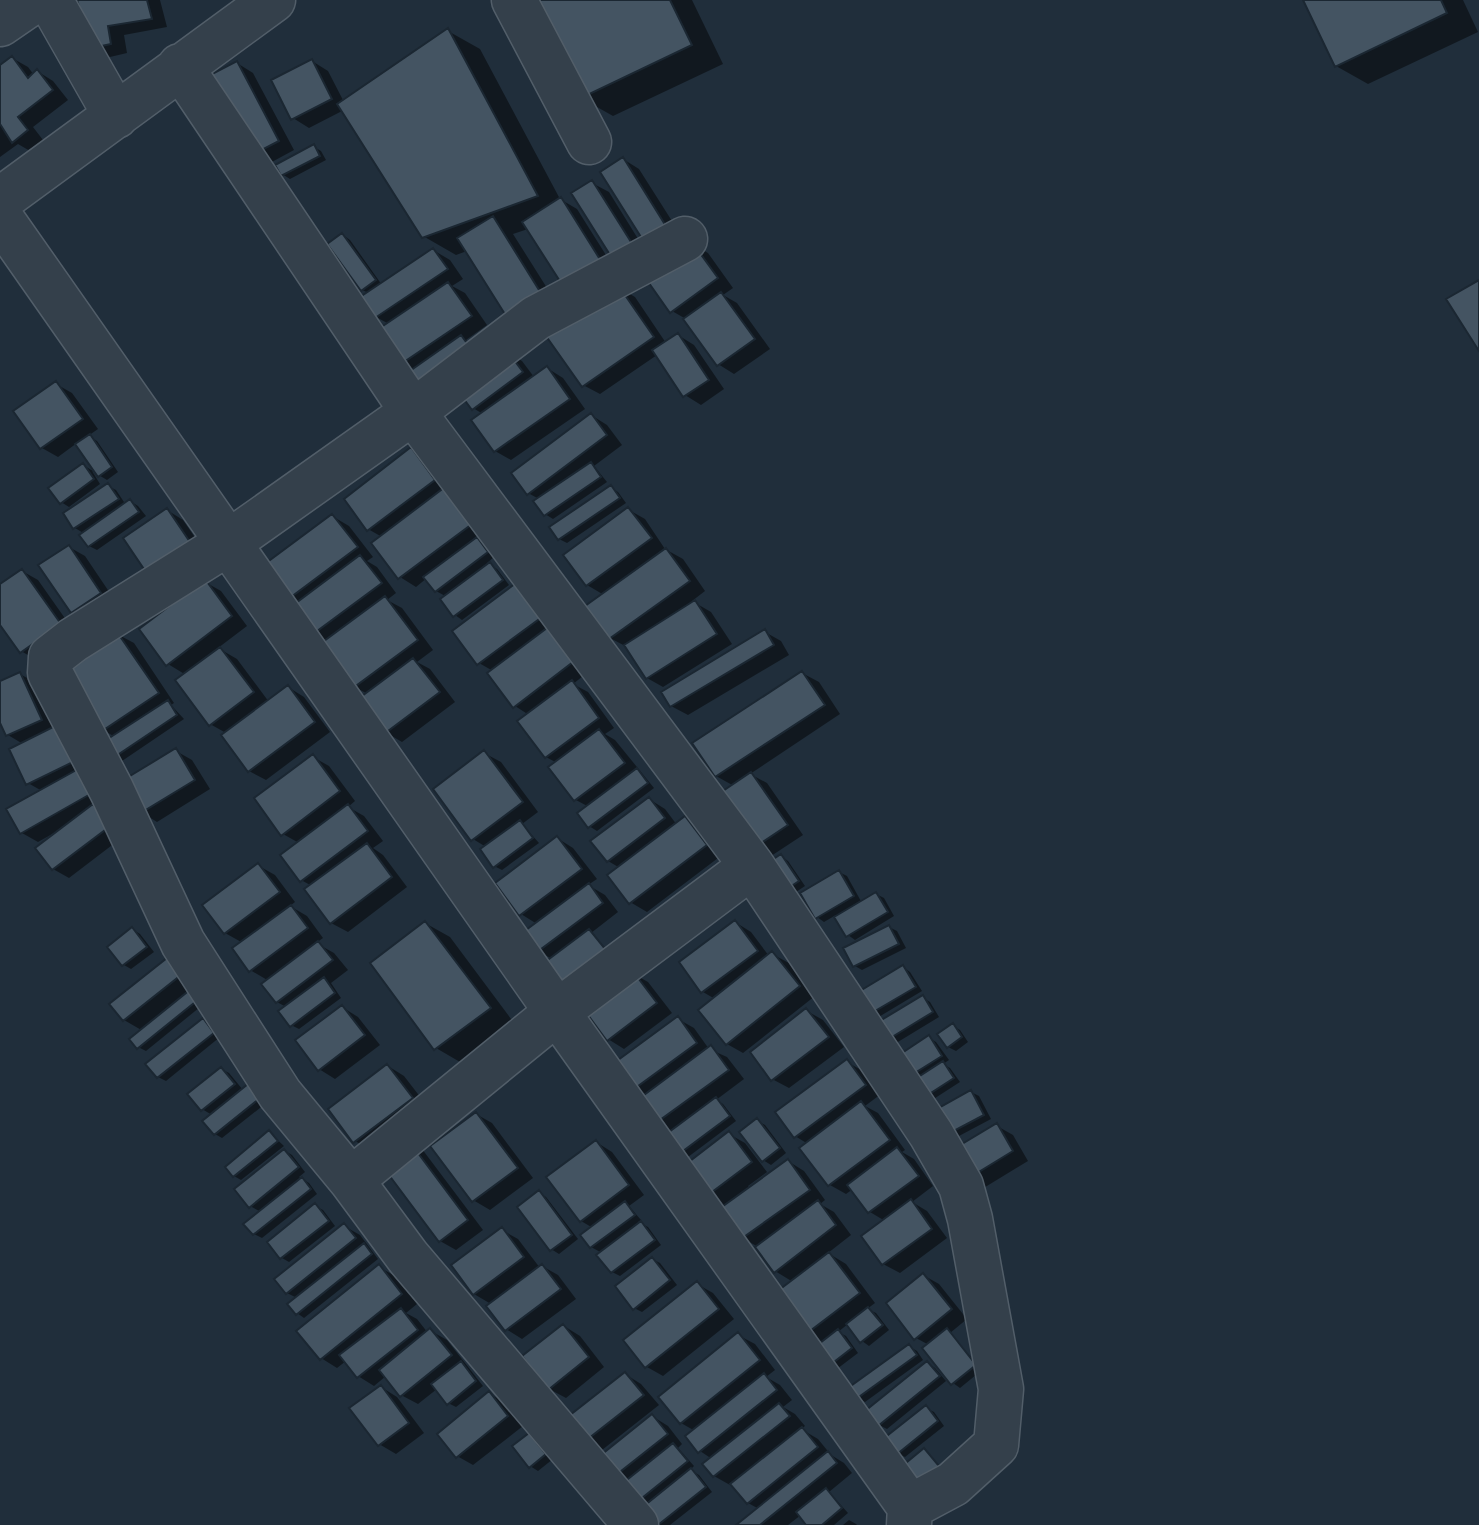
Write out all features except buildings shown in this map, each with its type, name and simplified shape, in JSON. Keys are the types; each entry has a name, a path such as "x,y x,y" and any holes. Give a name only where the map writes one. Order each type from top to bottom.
{"street":[{"path":"0,24 35,0"},
{"path":"50,0 116,116"},
{"path":"0,200 273,0"},
{"path":"514,0 589,142"},
{"path":"0,217 910,1516 953,1484 996,1445 1001,1389 970,1219 961,1186 931,1134 752,866 413,412 180,66"},
{"path":"636,1525 408,1257 351,1180 280,1094 183,943 112,791 50,673 51,657 73,640 228,543 413,412 536,318 685,239"},
{"path":"351,1180 557,1012 752,866"}]}
